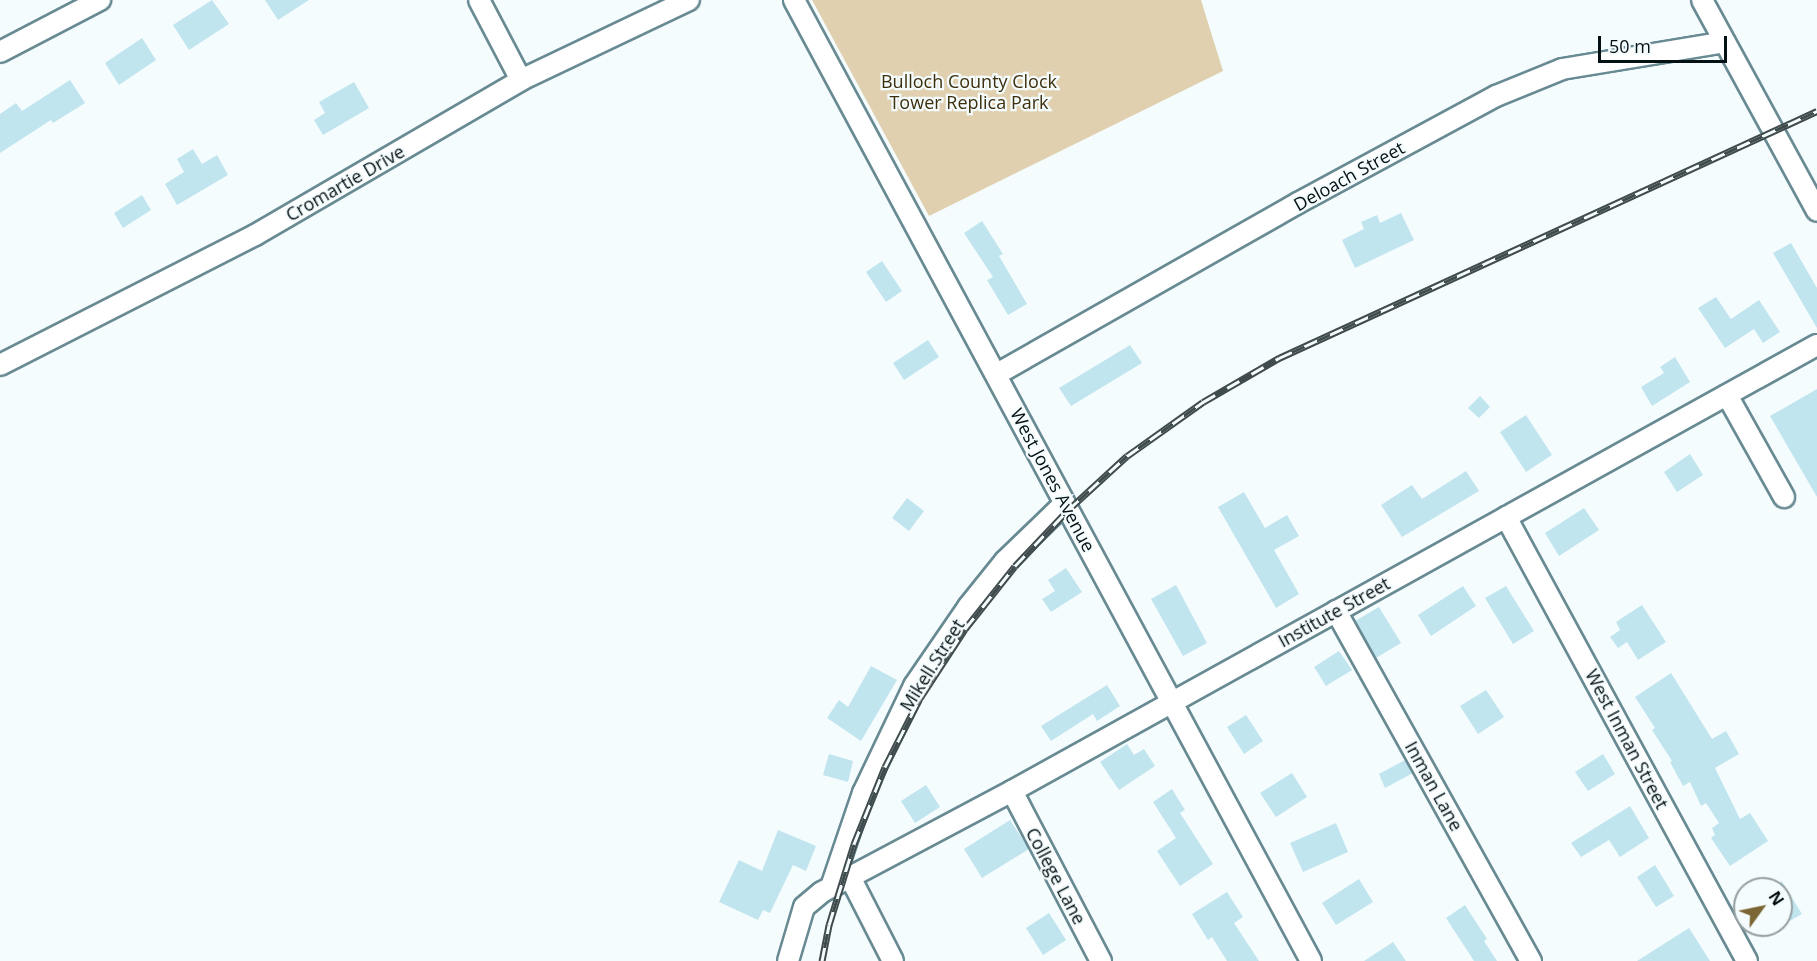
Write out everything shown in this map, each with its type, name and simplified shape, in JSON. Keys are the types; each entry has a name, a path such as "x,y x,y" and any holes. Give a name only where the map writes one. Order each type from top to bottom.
{"street":[{"path":"0,52 100,0"},
{"path":"479,0 521,80"},
{"name":"Cromartie Drive","path":"0,365 255,235 521,80 689,0"},
{"name":"West Jones Avenue","path":"794,0 1311,961"},
{"path":"1702,0 1817,211"},
{"name":"Deloach Street","path":"997,374 1298,203 1496,96 1562,69 1725,42"},
{"name":"Institute Street","path":"788,961 804,907 831,887 1012,790 1817,345"},
{"path":"1727,395 1784,497"},
{"name":"Mikell Street","path":"831,887 863,793 914,686 968,607 1005,561 1064,504"},
{"name":"West Inman Street","path":"1506,517 1747,961"},
{"name":"Inman Lane","path":"1336,611 1531,961"},
{"name":"College Lane","path":"1012,790 1101,961"},
{"path":"850,877 893,961"}],"green space":[{"name":"Bulloch County Clock Tower Replica Park","path":"812,0 1201,0 1223,71 929,216"}],"building":[{"path":"212,0 229,24 189,50 173,25"},
{"path":"265,0 309,0 278,20"},
{"path":"142,38 156,60 119,85 105,63"},
{"path":"70,80 85,103 53,123 51,120 0,153 0,114 16,103 22,111"},
{"path":"354,82 369,108 323,135 314,120 325,113 319,102"},
{"path":"193,149 202,164 217,155 228,175 177,205 165,184 184,172 177,159"},
{"path":"142,195 151,210 123,228 114,213"},
{"path":"1401,213 1414,240 1355,268 1342,240 1364,229 1361,222 1377,215 1380,223"},
{"path":"982,221 1003,254 999,256 1027,304 1008,315 987,280 993,277 964,233"},
{"path":"1791,243 1817,288 1817,328 1773,253"},
{"path":"882,261 902,291 886,302 866,272"},
{"path":"1716,297 1731,319 1759,300 1780,332 1763,343 1754,329 1725,348 1698,308"},
{"path":"928,340 939,357 904,380 893,363"},
{"path":"1130,345 1142,363 1071,406 1059,388"},
{"path":"1675,357 1690,382 1652,406 1641,387 1664,373 1660,367"},
{"path":"1817,389 1817,497 1770,416"},
{"path":"1480,396 1490,407 1479,418 1468,408"},
{"path":"1526,415 1552,455 1526,472 1500,432"},
{"path":"1690,454 1703,475 1677,492 1664,472"},
{"path":"1466,471 1479,491 1402,537 1381,505 1412,485 1422,499"},
{"path":"1244,492 1265,528 1287,515 1299,536 1274,550 1299,594 1276,608 1218,507"},
{"path":"907,498 924,511 909,531 892,518"},
{"path":"1584,508 1599,530 1559,556 1545,533"},
{"path":"1066,568 1082,592 1051,612 1042,599 1055,591 1048,580"},
{"path":"1176,585 1207,643 1183,656 1151,599"},
{"path":"1463,586 1476,606 1431,636 1418,615"},
{"path":"1506,586 1534,631 1513,644 1485,598"},
{"path":"1642,605 1666,642 1638,660 1627,642 1618,648 1610,637 1620,630 1616,622"},
{"path":"1379,607 1401,643 1376,658 1355,621"},
{"path":"1339,651 1352,670 1326,686 1314,667"},
{"path":"871,666 897,680 861,741 827,718 839,700 848,707"},
{"path":"1671,673 1712,739 1726,731 1739,754 1715,768 1740,819 1750,813 1768,841 1730,866 1711,838 1715,835 1712,828 1719,823 1706,803 1701,806 1690,782 1683,786 1670,762 1672,761 1652,730 1655,728 1635,697"},
{"path":"1107,685 1120,706 1097,721 1093,714 1051,741 1041,726"},
{"path":"1486,690 1504,717 1478,734 1460,706"},
{"path":"1246,715 1263,741 1244,754 1227,727"},
{"path":"1127,744 1134,755 1144,749 1155,766 1119,790 1100,762"},
{"path":"829,754 853,761 848,782 823,775"},
{"path":"1603,754 1615,774 1588,791 1575,772"},
{"path":"1405,760 1413,773 1385,788 1379,774"},
{"path":"1292,773 1307,797 1276,817 1260,793"},
{"path":"926,785 940,807 915,823 901,801"},
{"path":"1172,789 1185,810 1180,813 1213,864 1180,886 1157,851 1176,838 1153,802"},
{"path":"1630,806 1649,838 1620,857 1609,840 1581,857 1571,843"},
{"path":"1010,820 1029,849 982,878 964,849"},
{"path":"1336,823 1348,852 1303,872 1290,843"},
{"path":"778,830 816,846 806,871 793,865 770,913 763,910 758,920 719,902 739,860 762,871"},
{"path":"1655,865 1674,896 1656,907 1637,877"},
{"path":"1359,879 1373,902 1336,925 1322,903"},
{"path":"1227,892 1243,917 1234,923 1259,961 1227,961 1212,937 1208,940 1192,914"},
{"path":"1793,899 1802,914 1793,919"},
{"path":"1465,905 1487,939 1484,941 1497,961 1474,961 1446,918"},
{"path":"1049,913 1066,940 1043,955 1026,928"},
{"path":"1689,928 1710,961 1637,961"},
{"path":"1393,942 1406,961 1364,961"}],"railway":[{"path":"822,961 829,925 854,844 885,767 920,698 965,629 1015,566 1068,510 1127,456 1203,402 1279,358 1817,111"}]}
